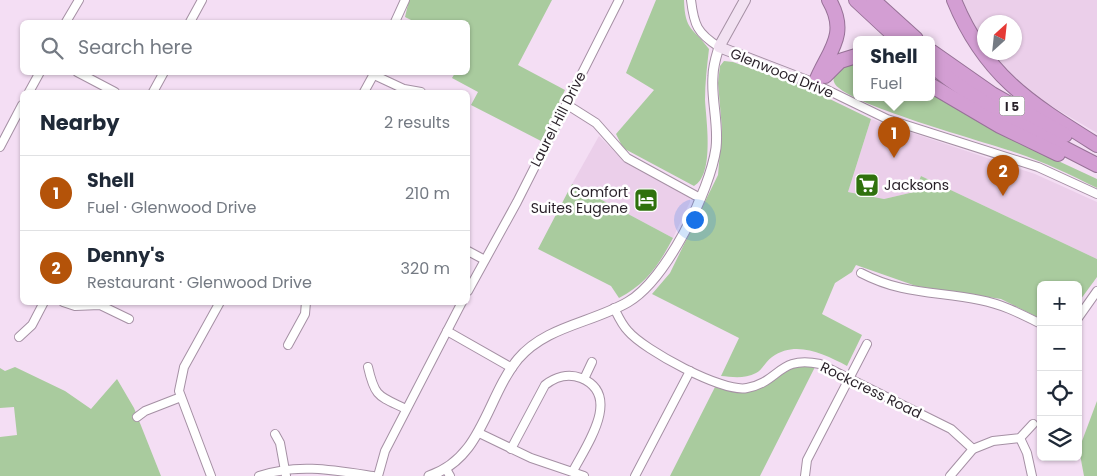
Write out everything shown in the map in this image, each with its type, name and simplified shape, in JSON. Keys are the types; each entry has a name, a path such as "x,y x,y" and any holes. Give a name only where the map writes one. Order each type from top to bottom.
{"highway":[{"path":"815,84 837,38 836,16 829,0"},
{"path":"856,0 895,36"},
{"path":"873,0 913,36"},
{"path":"954,0 970,36 998,74 1036,106 1097,145"},
{"name":"I 5","path":"935,54 992,94 1097,151"},
{"path":"815,84 840,61 853,57"},
{"name":"I 5","path":"935,68 975,97 1017,123 1097,165"},
{"path":"935,88 1015,134 1097,171"}],"main road":[{"path":"719,47 745,0"},
{"name":"Glenwood Drive","path":"719,47 815,84"}],"street":[{"path":"67,20 79,0"},
{"path":"191,20 202,0"},
{"path":"396,20 405,0"},
{"name":"Laurel Hill Drive","path":"470,287 516,202 619,0"},
{"path":"429,476 448,473 467,451 512,368 537,342 614,308 641,293 661,272 700,198 709,176 716,147 713,77 719,47 699,31 694,21 691,0"},
{"path":"30,90 38,75"},
{"path":"83,75 111,90"},
{"path":"154,90 162,75"},
{"path":"365,90 373,75"},
{"path":"376,75 404,89 410,90"},
{"name":"Glenwood Drive","path":"815,84 887,119 1038,167 1097,194"},
{"path":"566,104 596,123 627,158 700,198"},
{"path":"0,147 20,109"},
{"path":"470,252 484,259"},
{"path":"861,273 900,290 981,300 1001,305 1037,322"},
{"path":"1082,312 1097,291"},
{"path":"19,337 32,325 42,305"},
{"path":"72,305 100,305 129,319"},
{"path":"211,476 179,390 181,376 218,305"},
{"path":"288,345 305,314 306,305"},
{"path":"378,476 385,451 460,305"},
{"name":"Rockcress Road","path":"614,308 628,332 640,342 716,384 746,389 759,384 792,363 806,361 820,364 951,429 973,450"},
{"path":"447,331 512,368"},
{"path":"805,476 808,460 867,344"},
{"path":"584,379 592,362"},
{"path":"368,367 375,392 406,409"},
{"path":"635,476 690,371"},
{"path":"511,449 545,385 553,379 565,376 584,379 591,383 599,396 602,408 599,419 573,471"},
{"path":"137,417 145,411 181,397"},
{"path":"950,476 973,450 993,442 1020,438 1034,424"},
{"path":"478,433 531,458 584,476"},
{"path":"275,434 280,443 285,473"},
{"path":"1020,438 1027,453 1032,476"},
{"path":"258,476 322,468 373,476"}],"shaded area":[{"path":"962,0 1097,0 1097,133 1041,100 1018,83 997,60 1022,60 1022,15 977,15 977,29"},
{"path":"871,119 1035,174 1097,202 1097,259 921,176 914,192 884,199 848,192"},
{"path":"599,136 626,163 690,198 690,202 673,238 572,184"}],"green space":[{"path":"409,0 552,0 518,65 565,90 541,141 471,105 478,92 452,78 454,75 470,75 470,20 411,20 405,17"},
{"path":"656,0 684,0 688,24 709,49 705,94 707,159 701,180 694,186 623,148 616,134 654,90 626,73"},
{"path":"724,61 733,62 807,88 871,119 848,192 884,199 914,192 921,176 1097,259 1097,277 1082,298 1082,281 1037,281 1037,317 1001,299 916,286 856,265 852,272 835,283 822,314 862,335 847,366 819,353 800,349 781,352 772,357 758,372 752,375 739,377 721,376 739,338 652,294 670,273 718,175 722,129 718,83 720,66"},
{"path":"853,62 853,97 842,91 834,82 833,78 840,68"},
{"path":"935,93 1054,159 1097,179 1097,188 1027,157 861,101 935,101"},
{"path":"572,184 673,238 651,273 637,287 619,298 611,286 538,249"},
{"path":"803,365 815,367 760,476 670,476 715,387 746,392 764,385 790,368"},
{"path":"15,367 65,391 91,409 117,379 134,408 161,476 0,476 0,437 17,435 14,407 0,408 0,368 5,371"},
{"path":"1097,401 1097,476 1084,476 1081,461 1082,441"}],"place":[{"name":"Shell","path":"894,158"},
{"name":"Jacksons","path":"867,185"},
{"name":"Denny's","path":"1003,196"},
{"name":"Comfort Suites Eugene","path":"646,200"}]}
